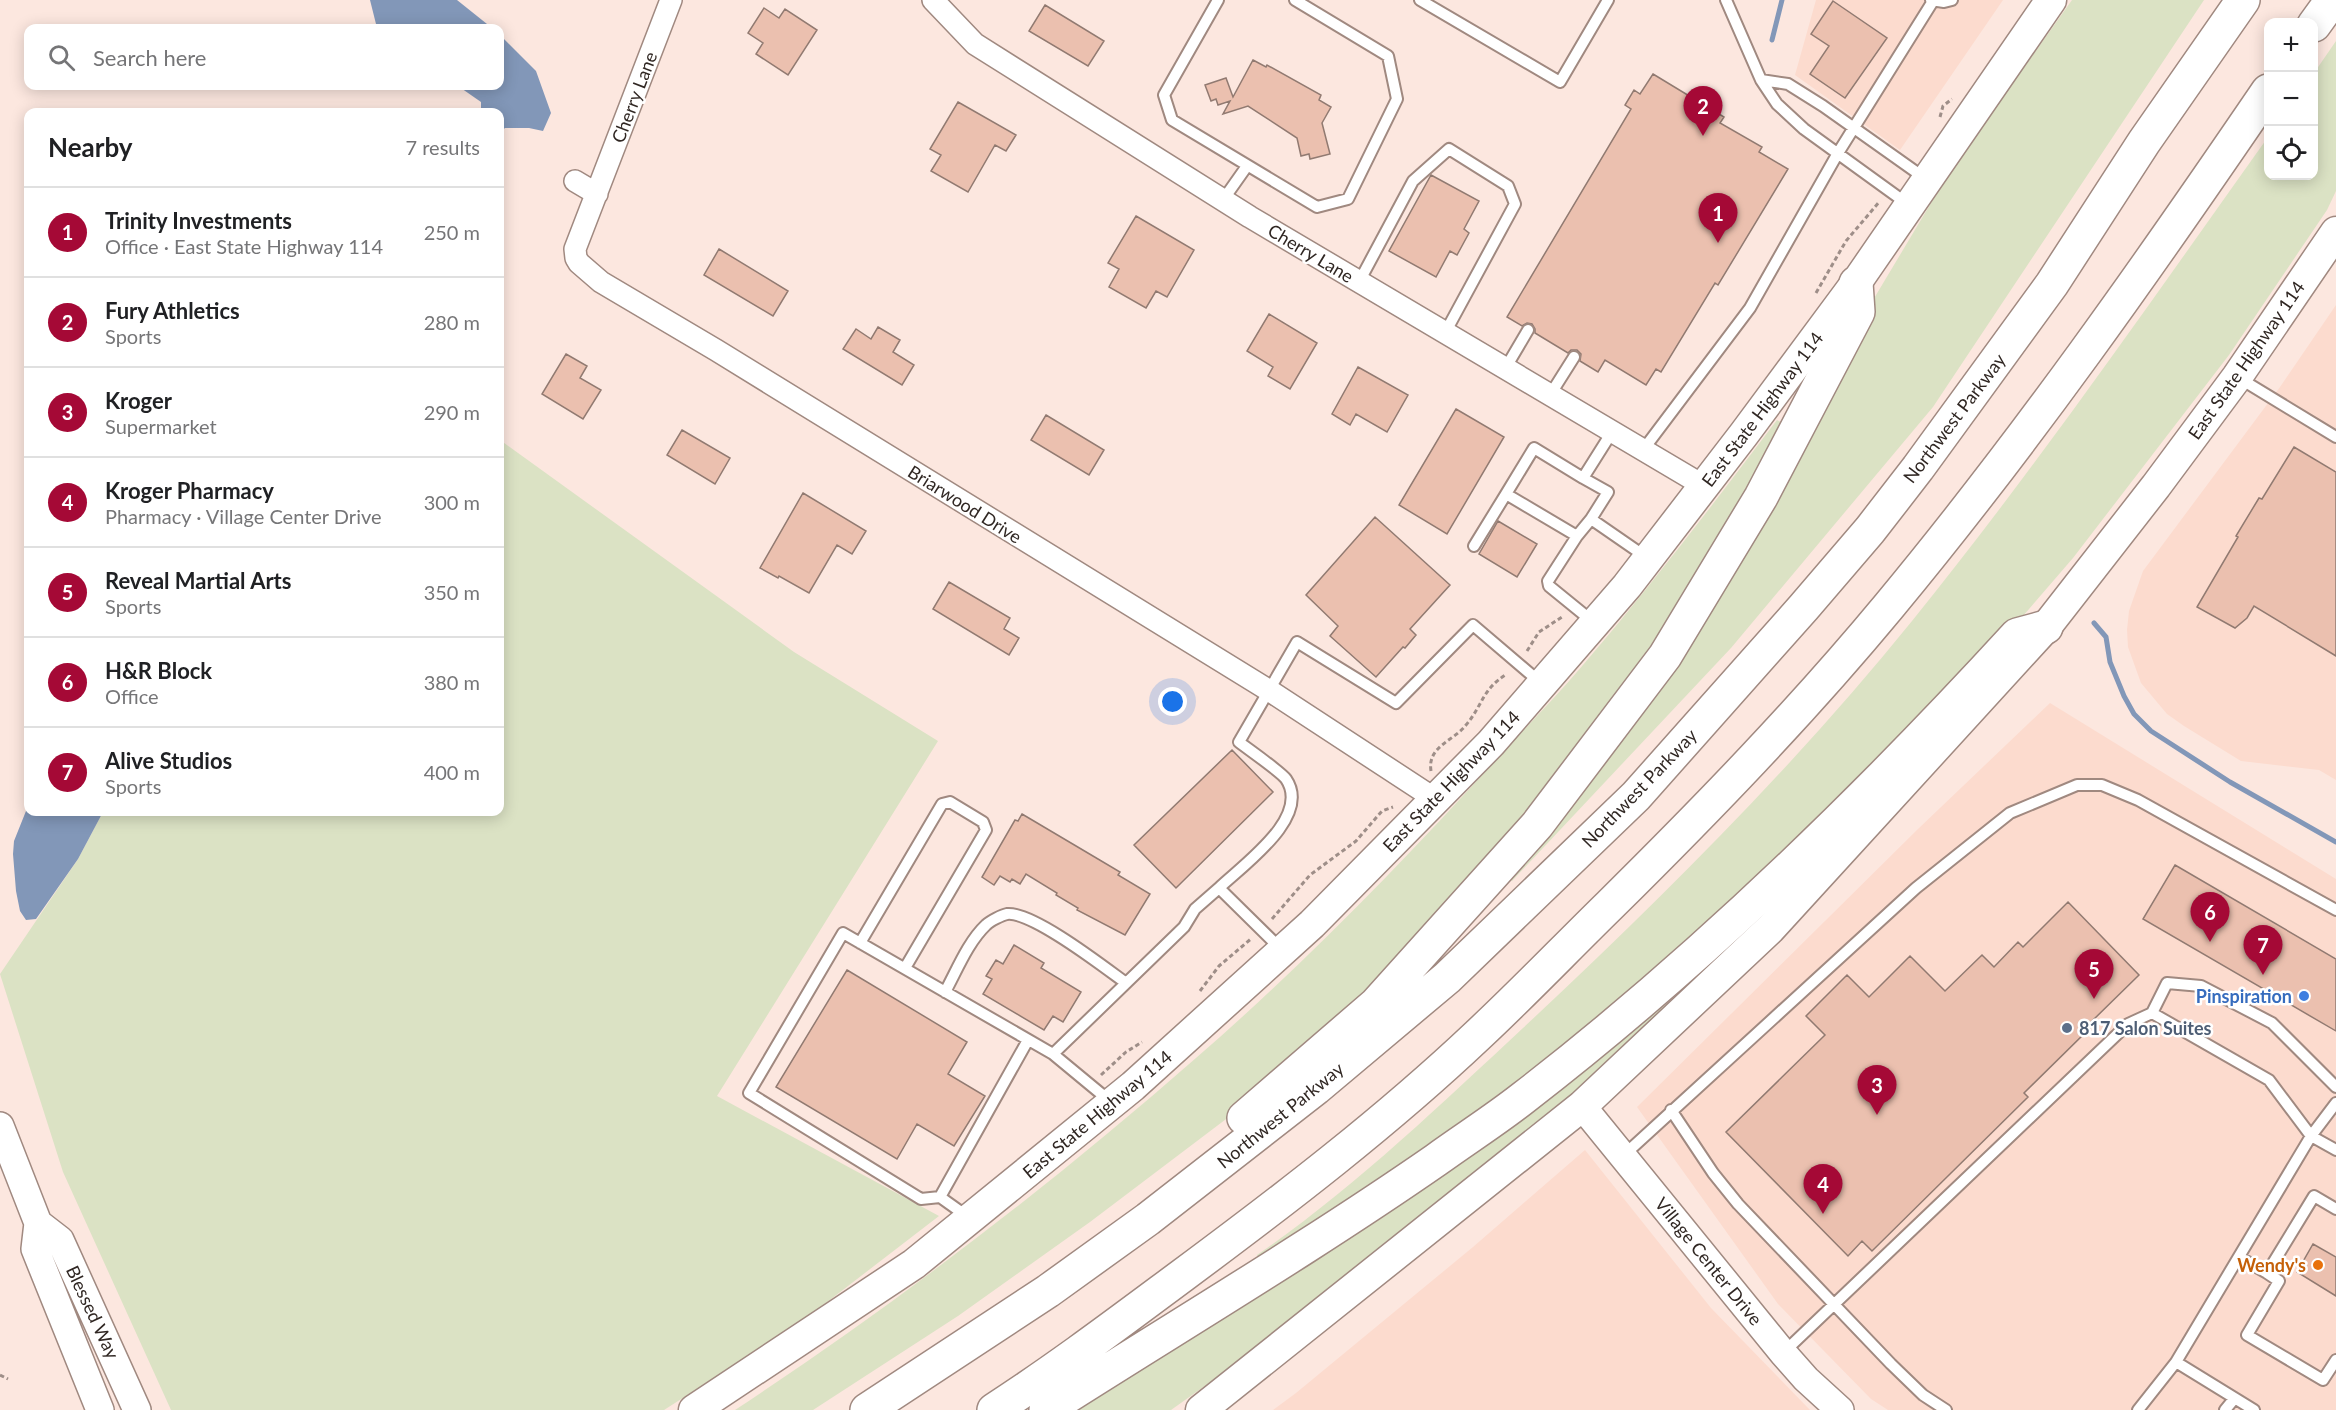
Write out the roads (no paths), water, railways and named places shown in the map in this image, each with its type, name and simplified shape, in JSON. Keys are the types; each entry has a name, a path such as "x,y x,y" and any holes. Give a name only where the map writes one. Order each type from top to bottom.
{"highway":[{"name":"Northwest Parkway","path":"867,1410 1048,1291 1148,1219 1316,1088 1447,978 1636,796 1804,607 1870,530 1918,468 2046,293 2144,142 2243,0"},
{"path":"2318,18 2332,0"},
{"path":"994,1410 1042,1379 1263,1216 1394,1110 1478,1036 1667,849 1778,733 1845,657 2013,451 2147,269 2264,97"},
{"path":"1148,1219 1170,1175 1241,1120 1376,1004 1537,825 1665,656 1761,497 1858,312 1856,283"},
{"path":"1046,1410 1299,1252 1522,1100 1636,1007 1755,902 1854,806 2017,635 2046,627"}],"main road":[{"name":"East State Highway 114","path":"694,1410 914,1264 970,1219 1427,794 1491,743 1595,623 1704,486 1856,283 1899,197 1926,180 2051,0"},
{"name":"East State Highway 114","path":"1201,1410 1582,1107 1770,929 2046,627 2156,486 2236,377 2336,232"}],"street":[{"name":"Cherry Lane","path":"597,194 671,0"},
{"name":"Cherry Lane","path":"933,0 975,44 1223,200 1704,486"},
{"path":"575,181 597,194"},
{"name":"Briarwood Drive","path":"597,194 575,249 579,263 601,282 716,350 1270,691 1427,794"},
{"name":"Village Center Drive","path":"1582,1107 1624,1155 1806,1379 1840,1410"},
{"name":"Blessed Way","path":"0,1126 38,1223 35,1249 100,1410"},
{"name":"Blessed Way","path":"38,1223 60,1240 136,1410"}],"lane":[{"path":"1218,0 1164,95 1172,120 1317,207 1348,199 1397,99 1388,56 1295,0"},
{"path":"1420,0 1560,82 1608,0"},
{"path":"1726,0 1761,80 1777,104 1804,129 1899,197"},
{"path":"1643,450 1750,308 1838,153 1932,1 1952,0"},
{"path":"1761,80 1788,84 1926,180"},
{"path":"1359,282 1413,181 1449,149 1508,186 1515,204 1444,333"},
{"path":"1223,200 1247,166"},
{"path":"1504,369 1528,330"},
{"path":"1550,395 1574,357"},
{"path":"2236,377 2336,437"},
{"path":"1583,478 1612,432"},
{"path":"1474,546 1534,448 1608,492 1548,581 1548,586 1595,623"},
{"path":"1506,494 1577,536"},
{"path":"1591,519 1648,558"},
{"path":"1053,1054 1184,927 1195,909 1270,840 1287,820 1292,795 1285,778 1239,742 1297,642 1396,703 1473,625 1542,684"},
{"path":"1624,1155 1916,888 2010,813 2077,785 2102,786 2138,800 2336,910"},
{"path":"860,943 942,804 950,802 983,822 986,830 905,968"},
{"path":"1219,888 1272,940"},
{"path":"945,992 971,946 987,924 1007,914 1030,920 1126,983"},
{"path":"970,1219 940,1197 921,1199 749,1093 843,933 1053,1054 1102,1094"},
{"path":"1784,1353 2128,1024 2152,1013 2167,983 2201,986 2272,1023 2336,1087"},
{"path":"2152,1013 2269,1080 2311,1136 2336,1150"},
{"path":"940,1197 1028,1040"},
{"path":"2138,1410 2176,1362 2311,1136 2336,1103"},
{"path":"1671,1110 1713,1173 1738,1204 1923,1395 1946,1410"},
{"path":"2267,1273 2314,1196 2336,1209"},
{"path":"2239,1257 2279,1281 2247,1335 2323,1380 2336,1360"},
{"path":"2176,1362 2254,1410"},
{"path":"2225,1410 2234,1399"}],"water":[{"path":"370,0 457,0 487,24 376,24"},
{"path":"504,39 536,71 551,113 543,131 529,128 504,129 504,108 481,108 481,102 464,90 504,90"},
{"path":"24,816 101,816 78,859 36,919 26,920 20,911 16,891 14,841"}],"waterway":[{"path":"1772,40 1782,0"},
{"path":"2094,623 2106,637 2110,662 2124,696 2134,714 2151,731 2230,782 2336,842"}],"place":[{"name":"Fury Athletics","path":"1703,136"},
{"name":"Trinity Investments","path":"1718,243"},
{"name":"H&R Block","path":"2210,942"},
{"name":"Alive Studios","path":"2263,975"},
{"name":"Pinspiration","path":"2304,996"},
{"name":"Reveal Martial Arts","path":"2094,999"},
{"name":"817 Salon Suites","path":"2067,1028"},
{"name":"Kroger","path":"1877,1115"},
{"name":"Kroger Pharmacy","path":"1823,1214"},
{"name":"Wendy's","path":"2318,1265"}]}
